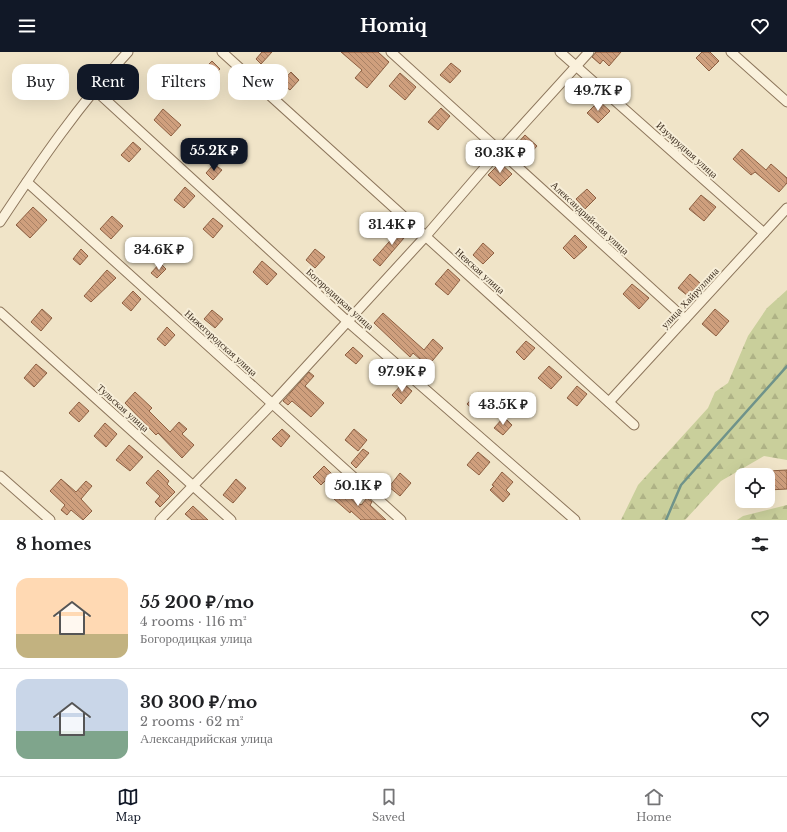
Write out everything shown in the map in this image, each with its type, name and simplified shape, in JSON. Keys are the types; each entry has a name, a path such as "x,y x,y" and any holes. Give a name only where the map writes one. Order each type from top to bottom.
{"street":[{"path":"117,64 128,52"},
{"name":"Невская улица","path":"222,52 634,425"},
{"name":"Александрийская улица","path":"391,52 685,319"},
{"name":"Изумрудная улица","path":"560,52 764,233"},
{"path":"160,520 272,404 425,237 500,150 589,52"},
{"path":"731,52 787,102"},
{"path":"0,222 27,182 88,100"},
{"name":"Богородицкая улица","path":"106,100 347,321 575,520"},
{"name":"Нижегородская улица","path":"27,182 401,520"},
{"name":"улица Хайруллина","path":"609,402 787,208"},
{"name":"Тульская улица","path":"0,312 231,520"},
{"path":"0,476 50,520"}],"green space":[{"path":"787,290 787,460 764,456 743,468 735,468 735,473 721,481 685,520 621,520 638,485 708,408 715,392 728,383 748,336 767,308"},
{"path":"787,505 787,520 737,520 743,516"}],"building":[{"path":"262,52 272,52 261,64 256,59"},
{"path":"341,52 378,52 389,62 367,88 355,78 362,70"},
{"path":"596,52 621,52 609,66 603,60 600,64 592,57"},
{"path":"702,52 710,52 719,61 709,71 696,58"},
{"path":"451,63 461,71 450,83 440,75"},
{"path":"291,72 299,80 290,90 288,88 288,75"},
{"path":"400,73 416,87 405,100 389,86"},
{"path":"599,101 610,111 598,123 587,113"},
{"path":"441,108 450,116 438,130 428,122"},
{"path":"163,109 181,125 171,136 154,120"},
{"path":"525,135 537,146 528,156 516,145"},
{"path":"133,142 141,149 129,162 121,155"},
{"path":"742,149 766,170 771,164 787,178 787,183 779,192 755,172 751,175 733,159"},
{"path":"500,163 512,174 500,186 488,175"},
{"path":"214,164 222,170 213,180 206,173"},
{"path":"185,187 195,196 184,208 174,200"},
{"path":"587,189 596,198 585,209 576,199"},
{"path":"701,195 716,207 704,221 689,209"},
{"path":"33,207 47,220 30,238 16,225"},
{"path":"112,216 123,226 111,239 100,229"},
{"path":"213,218 223,226 213,238 203,229"},
{"path":"404,225 410,231 380,266 373,260"},
{"path":"575,235 587,247 574,259 563,248"},
{"path":"143,242 150,249 140,260 132,253"},
{"path":"483,243 494,253 483,264 473,255"},
{"path":"81,249 88,256 80,265 73,259"},
{"path":"315,249 325,257 315,268 306,260"},
{"path":"262,261 277,274 267,285 253,272"},
{"path":"160,263 166,269 157,278 151,273"},
{"path":"448,269 460,280 448,295 435,284"},
{"path":"107,270 116,278 91,302 84,296"},
{"path":"690,274 700,283 688,296 678,288"},
{"path":"632,284 649,298 639,309 623,294"},
{"path":"133,291 141,299 131,311 122,303"},
{"path":"42,309 52,318 41,331 31,322"},
{"path":"715,309 729,321 716,336 702,324"},
{"path":"212,310 223,319 215,328 204,319"},
{"path":"383,313 424,350 433,339 443,348 428,366 413,353 410,357 374,323"},
{"path":"167,327 175,335 165,346 157,339"},
{"path":"526,341 535,348 524,360 516,352"},
{"path":"353,347 363,356 356,364 345,355"},
{"path":"36,364 47,373 34,387 24,378"},
{"path":"549,366 562,377 551,389 538,378"},
{"path":"309,372 314,376 305,386 324,403 311,417 292,401 288,405 283,401"},
{"path":"403,383 412,391 401,404 392,395"},
{"path":"577,386 587,394 577,406 567,398"},
{"path":"135,392 152,408 149,411 170,432 179,422 187,429 182,434 194,445 182,458 158,433 156,435 125,403"},
{"path":"478,392 489,402 478,414 467,404"},
{"path":"79,402 89,411 79,422 69,413"},
{"path":"504,417 512,425 503,435 494,428"},
{"path":"105,423 117,434 106,447 94,436"},
{"path":"282,429 290,436 281,447 272,439"},
{"path":"354,429 367,440 358,451 345,440"},
{"path":"129,445 143,457 130,471 116,460"},
{"path":"363,449 369,453 356,468 351,463"},
{"path":"478,452 490,462 479,475 467,465"},
{"path":"324,466 332,474 321,485 313,477"},
{"path":"158,470 169,481 167,484 175,492 160,507 155,502 160,496 146,483"},
{"path":"787,470 787,489 775,490 775,471"},
{"path":"502,472 513,482 506,490 510,494 503,502 490,490"},
{"path":"400,473 411,483 400,496 389,487"},
{"path":"61,479 76,492 86,481 92,486 81,499 92,511 83,520 71,510 67,515 61,510 65,505 50,491"},
{"path":"236,479 246,488 233,503 223,495"},
{"path":"342,489 361,505 367,498 372,502 370,505 386,520 361,520 351,511 350,513 334,499"},
{"path":"193,506 208,520 192,520 185,514"}],"waterway":[{"path":"666,520 681,485 787,366"}]}
